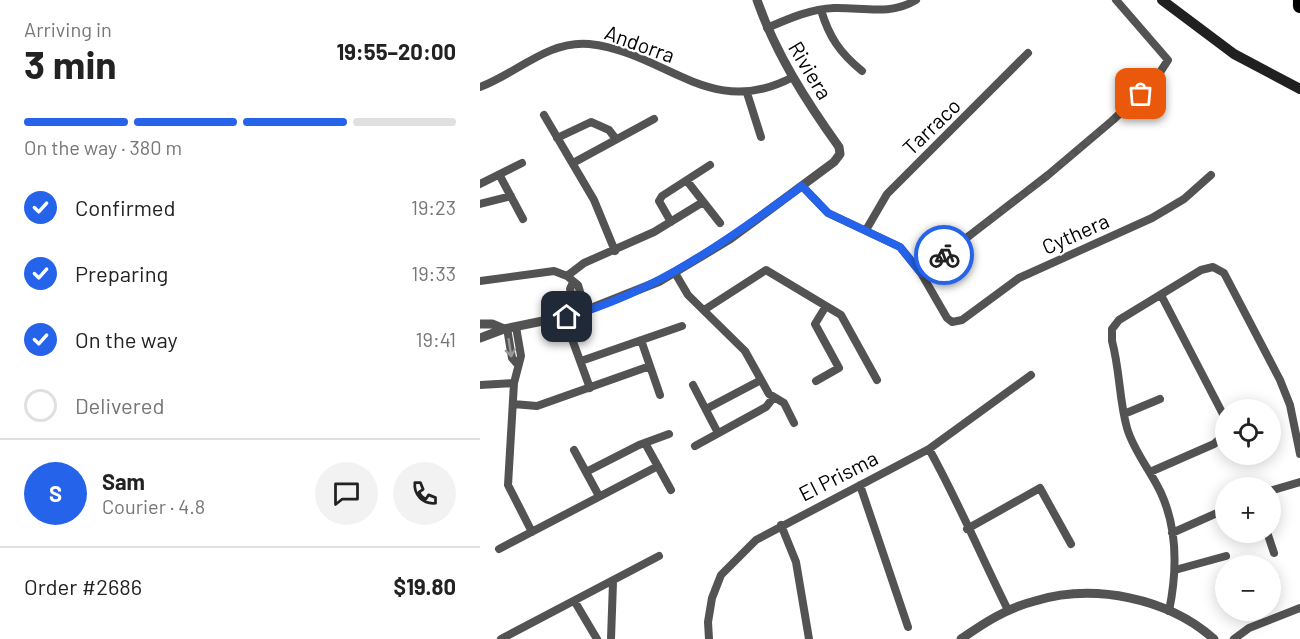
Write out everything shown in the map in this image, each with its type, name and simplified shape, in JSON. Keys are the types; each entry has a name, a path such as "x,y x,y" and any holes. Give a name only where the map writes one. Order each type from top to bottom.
{"highway":[{"path":"1300,0 1300,6"}],"main road":[{"path":"1162,0 1234,54 1300,89"}],"street":[{"name":"Riviera","path":"757,0 767,28 792,77 839,147 840,154 834,162 802,186"},
{"path":"767,28 821,10 888,9 916,0"},
{"path":"480,338 509,328 581,313 675,273 730,239 802,186 828,213 900,247 921,273 1048,176 1155,80 1168,60 1116,0"},
{"path":"821,10 828,33 837,46 862,71"},
{"name":"Andorra","path":"480,87 561,47 589,44 614,50 708,87 733,93 747,93 780,84 792,77"},
{"name":"Tarraco","path":"866,230 887,194 1028,53"},
{"path":"747,93 761,137"},
{"path":"544,115 573,163 615,250"},
{"path":"573,163 654,118"},
{"path":"557,138 591,122 609,130 616,139"},
{"path":"480,184 522,163"},
{"path":"670,222 659,201 662,196 710,165"},
{"name":"Cythera","path":"921,273 947,318 952,322 962,320 1019,278 1152,218 1184,199 1211,175"},
{"path":"500,176 523,219"},
{"path":"687,181 720,223"},
{"path":"480,204 511,196"},
{"path":"581,313 570,289 570,279 584,263 670,222 703,202"},
{"path":"1169,611 1175,570 1172,533 1162,495 1132,444 1124,414 1112,328 1119,320 1201,270 1213,267 1224,273 1280,380 1290,405 1300,454"},
{"path":"704,310 766,270 841,315 877,380"},
{"path":"480,281 554,272 570,279"},
{"path":"675,273 688,295 745,351 773,398 784,402 794,423"},
{"path":"1161,295 1215,399"},
{"path":"816,381 839,368 815,324 826,306"},
{"path":"480,324 509,328"},
{"path":"581,362 682,326"},
{"path":"509,328 512,358 518,365 514,383 508,484 532,532"},
{"path":"572,339 590,387"},
{"path":"641,340 660,395"},
{"path":"513,404 537,406 650,366"},
{"name":"El Prisma","path":"709,639 708,622 711,606 721,575 756,540 929,448 1031,375"},
{"path":"706,409 761,380"},
{"path":"480,385 514,383"},
{"path":"693,386 718,433"},
{"path":"694,446 766,407 773,398"},
{"path":"1124,414 1160,399"},
{"path":"586,472 645,443 669,434"},
{"path":"645,443 671,490"},
{"path":"1150,472 1215,443"},
{"path":"929,448 951,488 967,529 1008,610"},
{"path":"574,450 599,496"},
{"path":"499,549 658,466"},
{"path":"1281,488 1300,482"},
{"path":"860,485 908,627"},
{"path":"967,529 1040,488 1071,544"},
{"path":"1172,533 1215,514"},
{"path":"781,525 796,562 809,639"},
{"path":"1271,543 1274,553"},
{"path":"501,639 614,582 659,556"},
{"path":"1175,570 1215,559"},
{"path":"611,639 614,582"},
{"path":"961,639 1008,610 1061,595 1086,594 1144,601 1169,611 1214,639"},
{"path":"575,602 597,639"},
{"path":"1233,639 1249,628 1300,608"},
{"path":"516,631 520,639"}],"way so far":[{"path":"944,255 1048,176 1141,94"}],"route":[{"path":"567,317 609,303 675,273 730,239 802,186 828,213 900,247 921,273 944,255"}]}
